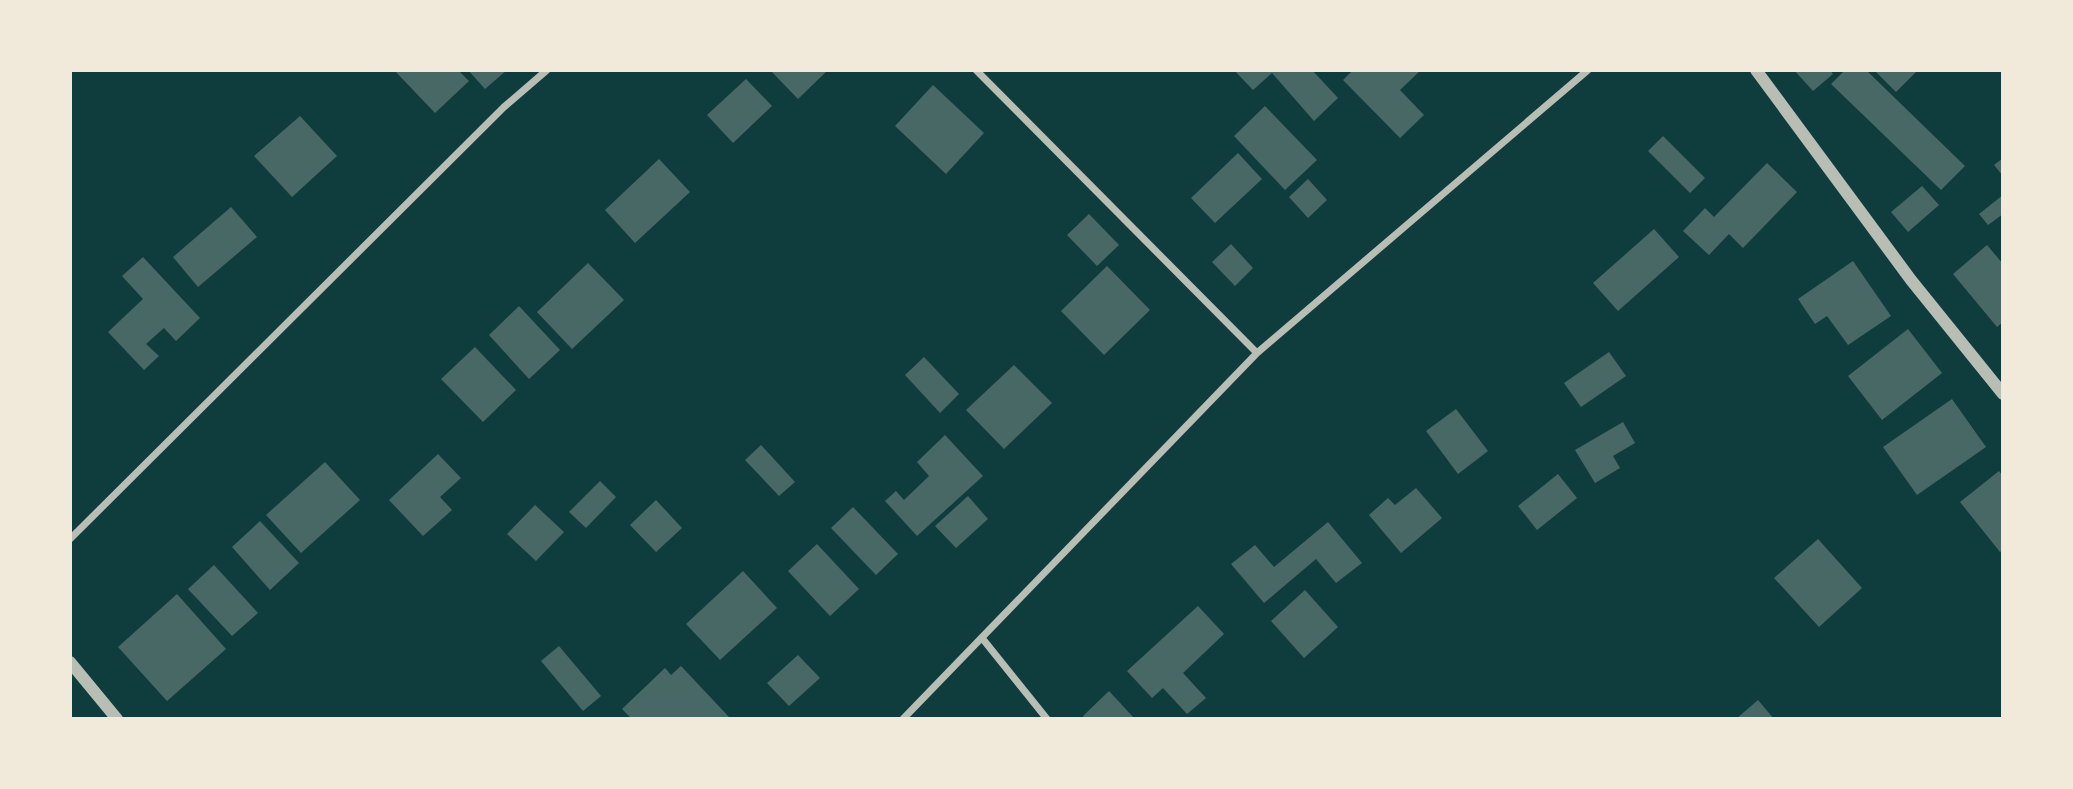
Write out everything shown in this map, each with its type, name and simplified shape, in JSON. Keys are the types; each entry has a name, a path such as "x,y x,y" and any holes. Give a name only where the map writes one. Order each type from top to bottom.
{"street":[{"path":"70,539 504,107 547,70"},
{"path":"976,70 1257,353"},
{"path":"904,719 1257,353 1588,70"},
{"path":"1756,70 1910,280 2003,394"},
{"path":"982,638 1047,719"},
{"path":"70,662 117,719"}],"building":[{"path":"394,70 458,70 469,81 435,113"},
{"path":"468,70 507,70 485,89"},
{"path":"770,70 828,70 798,99"},
{"path":"1234,70 1312,70 1338,98 1314,121 1272,73 1253,90"},
{"path":"1353,70 1421,70 1400,90 1424,115 1400,138 1343,80"},
{"path":"1794,70 1830,70 1833,74 1813,91"},
{"path":"1845,70 1866,70 1965,166 1941,190 1831,84"},
{"path":"1874,70 1918,70 1896,92"},
{"path":"746,79 772,106 733,143 707,115"},
{"path":"933,85 984,133 946,174 895,126"},
{"path":"1265,106 1317,160 1285,190 1234,136"},
{"path":"300,116 337,156 292,197 254,156"},
{"path":"1663,136 1705,178 1690,193 1648,151"},
{"path":"1238,153 1262,179 1215,223 1191,198"},
{"path":"2003,158 2003,176 1994,165"},
{"path":"659,159 690,192 635,243 605,210"},
{"path":"1767,163 1797,192 1743,248 1729,234 1709,255 1683,231 1705,208 1714,217"},
{"path":"1308,179 1327,200 1308,218 1289,197"},
{"path":"1922,186 1939,205 1908,232 1891,212"},
{"path":"2003,195 2003,214 1988,225 1979,214"},
{"path":"231,207 257,237 198,287 173,257"},
{"path":"1089,214 1119,245 1097,266 1067,235"},
{"path":"1654,229 1679,257 1618,311 1593,283"},
{"path":"1231,244 1253,268 1235,286 1212,262"},
{"path":"1987,245 2003,264 2003,322 1997,327 1953,274"},
{"path":"143,257 200,318 176,341 164,328 146,344 159,356 144,370 108,332 143,299 122,276"},
{"path":"1853,261 1891,316 1848,345 1827,316 1815,324 1798,299"},
{"path":"588,263 624,300 572,349 537,312"},
{"path":"1107,266 1150,310 1104,355 1061,311"},
{"path":"519,306 560,350 529,379 489,335"},
{"path":"1908,329 1942,373 1882,420 1848,376"},
{"path":"475,347 516,390 483,422 441,379"},
{"path":"1609,352 1626,376 1581,407 1564,383"},
{"path":"924,357 959,394 940,413 905,375"},
{"path":"1014,365 1052,403 1004,449 966,410"},
{"path":"1952,399 1986,447 1917,495 1883,447"},
{"path":"1456,409 1488,451 1458,474 1426,431"},
{"path":"1623,422 1635,443 1613,456 1620,468 1595,483 1575,450"},
{"path":"945,435 983,476 917,536 885,501 896,491 904,500 929,476 917,462"},
{"path":"761,445 795,482 779,496 745,460"},
{"path":"438,454 461,478 440,497 452,510 423,536 389,500"},
{"path":"325,462 360,500 301,553 266,515"},
{"path":"1999,471 2003,477 2003,550 2000,552 1960,502"},
{"path":"1558,474 1577,498 1537,530 1518,506"},
{"path":"600,481 616,497 586,528 569,512"},
{"path":"1416,488 1442,518 1401,553 1369,515 1388,498 1395,505"},
{"path":"968,496 988,519 956,548 935,526"},
{"path":"656,500 682,528 656,552 630,525"},
{"path":"535,505 564,532 536,561 507,534"},
{"path":"853,507 898,554 876,575 831,528"},
{"path":"260,521 299,563 270,590 232,547"},
{"path":"1328,522 1362,563 1336,583 1316,559 1264,603 1231,564 1255,545 1274,567"},
{"path":"1818,539 1862,588 1819,627 1774,578"},
{"path":"817,544 859,589 830,616 788,571"},
{"path":"214,565 258,613 232,636 188,589"},
{"path":"743,571 777,608 720,660 686,624"},
{"path":"1305,590 1338,627 1304,658 1271,621"},
{"path":"177,594 226,649 167,701 118,647"},
{"path":"1198,606 1224,634 1183,673 1206,698 1187,714 1163,688 1152,698 1127,671"},
{"path":"559,646 601,696 583,711 541,661"},
{"path":"798,655 820,678 789,706 767,683"},
{"path":"681,666 729,717 727,719 632,719 622,709 665,668 671,675"},
{"path":"1109,691 1135,719 1086,719 1083,716"},
{"path":"1758,700 1774,719 1736,719"}]}
